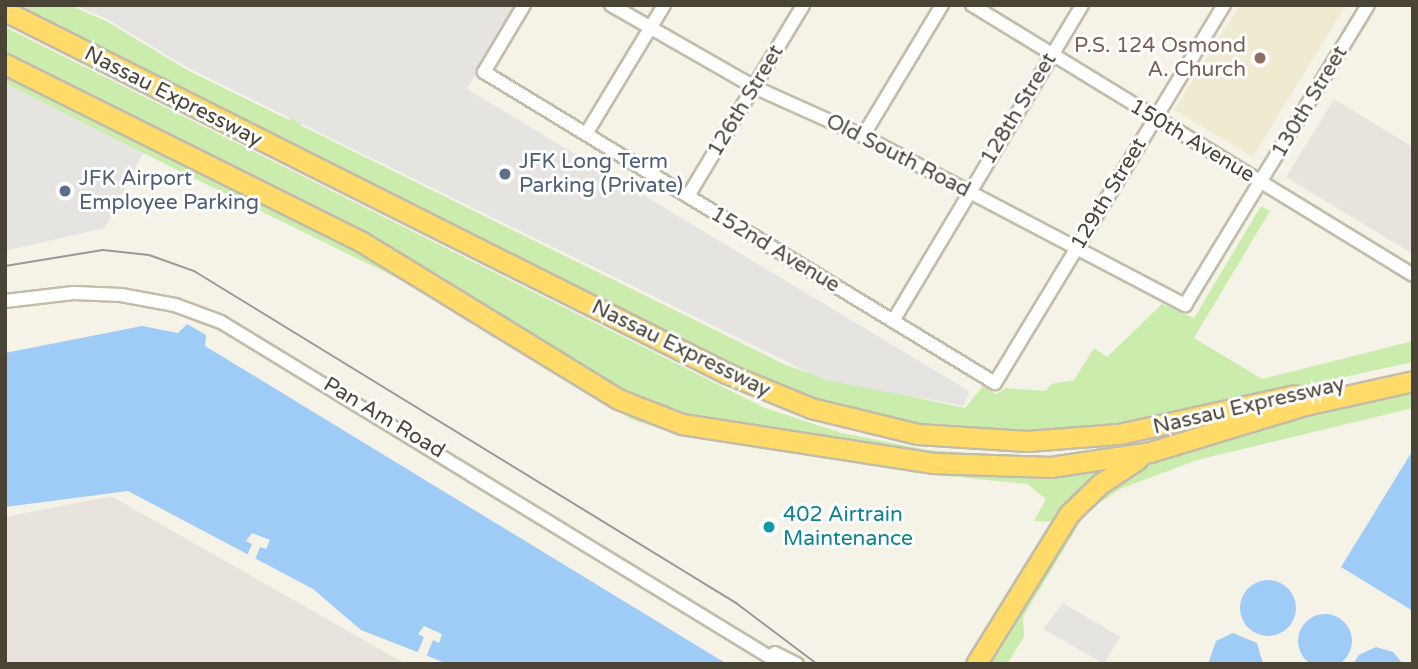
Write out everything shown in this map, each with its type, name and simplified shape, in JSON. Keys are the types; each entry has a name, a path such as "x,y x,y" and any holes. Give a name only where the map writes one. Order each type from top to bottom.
{"highway":[{"name":"Nassau Expressway","path":"5,11 726,373 846,419 937,436 1065,440 1147,429 1413,371"},
{"path":"5,64 373,247 618,399 655,417 700,428 961,466 1062,466 1150,452 1295,408 1413,381"},
{"path":"976,664 1069,514 1100,484 1150,452"}],"street":[{"name":"152nd Avenue","path":"524,5 484,72 995,383"},
{"name":"Old South Road","path":"611,5 754,87 863,136 1075,250 1185,305"},
{"path":"586,134 664,5"},
{"name":"126th Street","path":"688,196 803,5"},
{"path":"863,136 942,5"},
{"name":"150th Avenue","path":"972,5 1154,119 1413,275"},
{"name":"128th Street","path":"893,321 1082,5"},
{"name":"129th Street","path":"995,383 1224,5"},
{"name":"130th Street","path":"1185,305 1368,5"},
{"name":"Pan Am Road","path":"5,301 66,293 121,295 175,305 221,322 734,632 780,664"},
{"name":"Pan Am Road","path":"734,632 797,664"}],"shaded area":[{"name":"JFK Long Term Parking (Private)","path":"74,5 516,5 467,89 969,391 964,406 824,380 188,68 107,19"},
{"name":"P.S. 124 Osmond A. Church","path":"1240,5 1346,5 1253,157 1174,110"},
{"name":"JFK Airport Employee Parking","path":"5,83 143,153 105,228 5,251"},
{"path":"1334,99 1413,147 1413,254 1286,177"},
{"path":"111,496 406,664 5,664 5,517"},
{"path":"1063,603 1120,637 1104,664 1043,629"}],"green space":[{"path":"19,5 69,5 106,21 189,71 289,120 338,36 300,125 788,366 825,378 965,408 983,386 996,394 1006,388 1046,391 1051,384 1074,380 1094,348 1107,357 1162,304 1194,318 1261,206 1270,211 1194,338 1262,379 1413,341 1413,362 1124,425 1042,435 923,427 837,408 724,363"},
{"path":"5,27 765,408 842,433 928,450 1027,457 1133,454 978,464 651,413 517,331 5,58"},
{"path":"5,76 400,275 616,405 928,469 1055,475 1121,466 1053,522 1034,521 1046,499 1027,484 916,473 684,437 631,419 423,291 5,85"},
{"path":"1413,391 1413,408 1197,460 1120,489 1088,511 1079,524 1023,617 1024,637 1007,664 984,664 1058,541 1090,502 1139,466 1283,419"}],"water":[{"path":"187,324 206,335 205,346 727,664 448,664 361,630 313,589 128,491 5,507 5,353 142,326 178,333"},
{"path":"1413,450 1413,611 1341,567"},
{"path":"1268,580 1279,582 1288,588 1294,597 1294,619 1288,628 1279,634 1268,636 1257,634 1248,628 1242,619 1240,608 1242,597 1248,588 1257,582"},
{"path":"1325,614 1344,622 1352,641 1344,660 1325,668 1306,660 1298,641 1306,622"},
{"path":"1233,633 1257,643 1263,664 1208,664 1216,641"},
{"path":"1376,647 1393,652 1403,664 1353,664 1359,655"}],"pier":[{"path":"252,533 270,540 266,549 260,547 254,562 246,558 252,544 246,541"},
{"path":"424,626 442,634 439,643 433,640 425,660 416,656 424,637 418,634"}],"tram line":[{"path":"5,266 103,250 149,255 194,271 736,603 817,664"}],"place":[{"name":"P.S. 124 Osmond A. Church","path":"1260,58"},
{"name":"JFK Long Term Parking (Private)","path":"505,174"},
{"name":"JFK Airport Employee Parking","path":"65,191"},
{"name":"402 Airtrain Maintenance","path":"769,527"}]}
